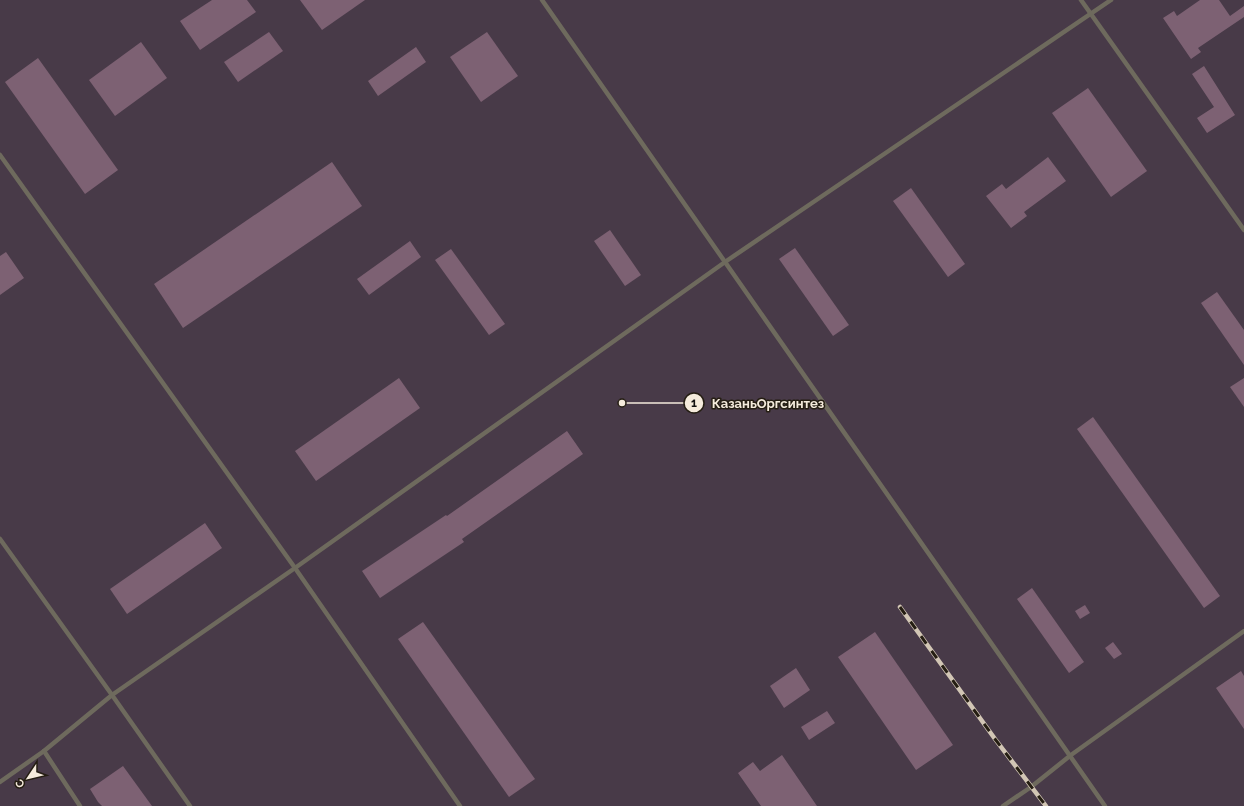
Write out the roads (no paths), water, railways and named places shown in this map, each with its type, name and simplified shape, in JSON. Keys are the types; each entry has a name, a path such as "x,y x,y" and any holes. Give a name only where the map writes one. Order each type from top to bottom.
{"lane":[{"path":"542,0 1071,755 1105,806"},
{"path":"1081,0 1244,230"},
{"path":"0,782 44,751 112,695 295,568 725,262 1111,0"},
{"path":"0,155 295,568 460,806"},
{"path":"0,539 190,806"},
{"path":"1004,806 1031,787 1071,755 1244,630"},
{"path":"44,751 80,806"}],"railway":[{"path":"900,607 995,739 1046,806"}],"place":[{"name":"КазаньОргсинтез","path":"622,403"}]}
